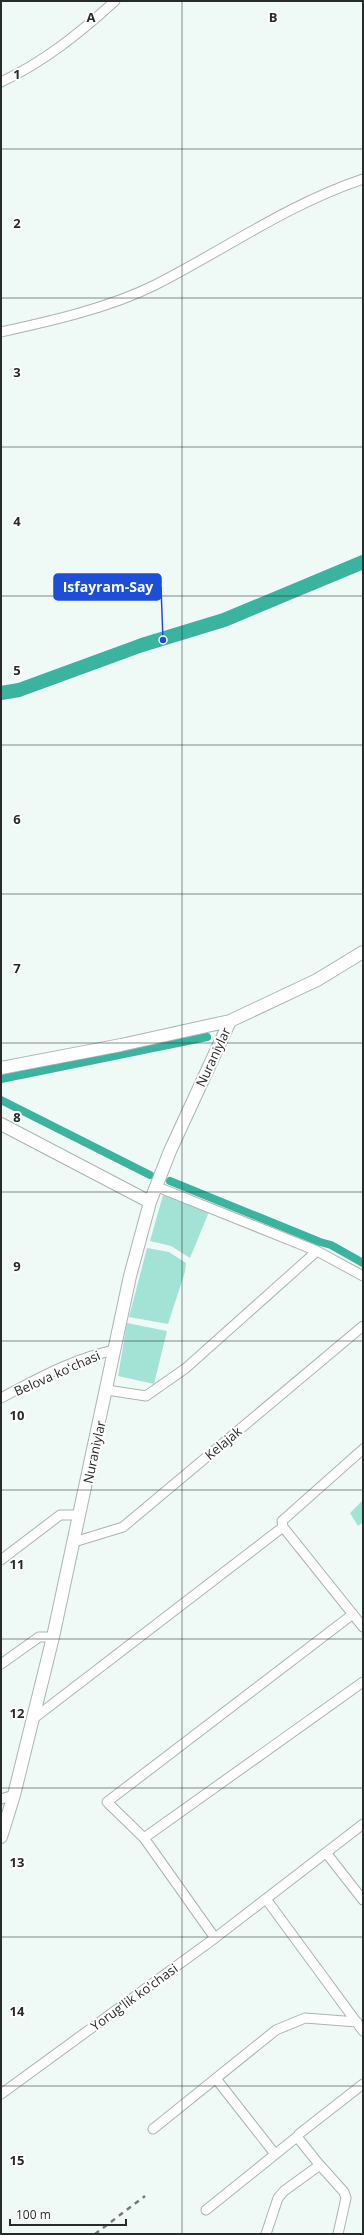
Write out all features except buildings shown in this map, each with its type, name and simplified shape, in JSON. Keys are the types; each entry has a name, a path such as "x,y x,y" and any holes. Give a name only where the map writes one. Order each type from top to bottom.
{"main road":[{"name":"Nuraniylar","path":"1,1837 14,1795 53,1637 107,1390 130,1276 155,1186 230,1020 316,980 363,952"},
{"path":"1,1068 121,1045 230,1020"},
{"path":"1,1124 150,1202"}],"street":[{"path":"1,82 35,64 92,22 115,1"},
{"path":"1,332 114,303 148,288 274,217 340,187 363,179"},
{"path":"155,1186 317,1252 363,1276"},
{"path":"107,1390 146,1396 186,1368 317,1252"},
{"name":"Kelajak","path":"74,1542 122,1527 363,1326"},
{"name":"Belova koʻchasi","path":"1,1398 33,1381 93,1354 114,1350"},
{"path":"363,1449 282,1521 283,1527 363,1627"},
{"path":"1,1560 60,1516 80,1515"},
{"path":"33,1719 283,1527"},
{"path":"215,1938 144,1838 106,1802 353,1614"},
{"path":"1,1664 39,1637 53,1637"},
{"path":"144,1838 363,1682"},
{"path":"1,1799 14,1795"},
{"name":"Yorug'lik ko'chasi","path":"1,2094 215,1938 327,1854 363,1824"},
{"path":"327,1854 363,1900"},
{"path":"266,1899 363,2031"},
{"path":"153,2129 217,2080 276,2030 305,2018 357,2022"},
{"path":"217,2080 275,2154"},
{"path":"206,2210 363,2084"},
{"path":"298,2136 300,2142 344,2192 346,2198 338,2234"},
{"path":"266,2234 278,2198 284,2191 315,2169 318,2163"}],"green space":[{"path":"163,1195 209,1212 190,1258 171,1246 150,1241"},
{"path":"147,1248 169,1252 186,1263 185,1272 168,1324 129,1317"},
{"path":"127,1323 167,1331 154,1384 118,1376"},
{"path":"363,1500 363,1522 358,1526 350,1513"}],"waterway":[{"path":"1,693 19,690 142,645 224,620 363,562"},
{"path":"1,1079 207,1037"},
{"path":"1,1100 150,1175"},
{"path":"170,1181 320,1242 331,1245 363,1263"}],"railway":[{"path":"95,2234 145,2196"}],"place":[{"name":"Isfayram-Say","path":"163,640"}]}
